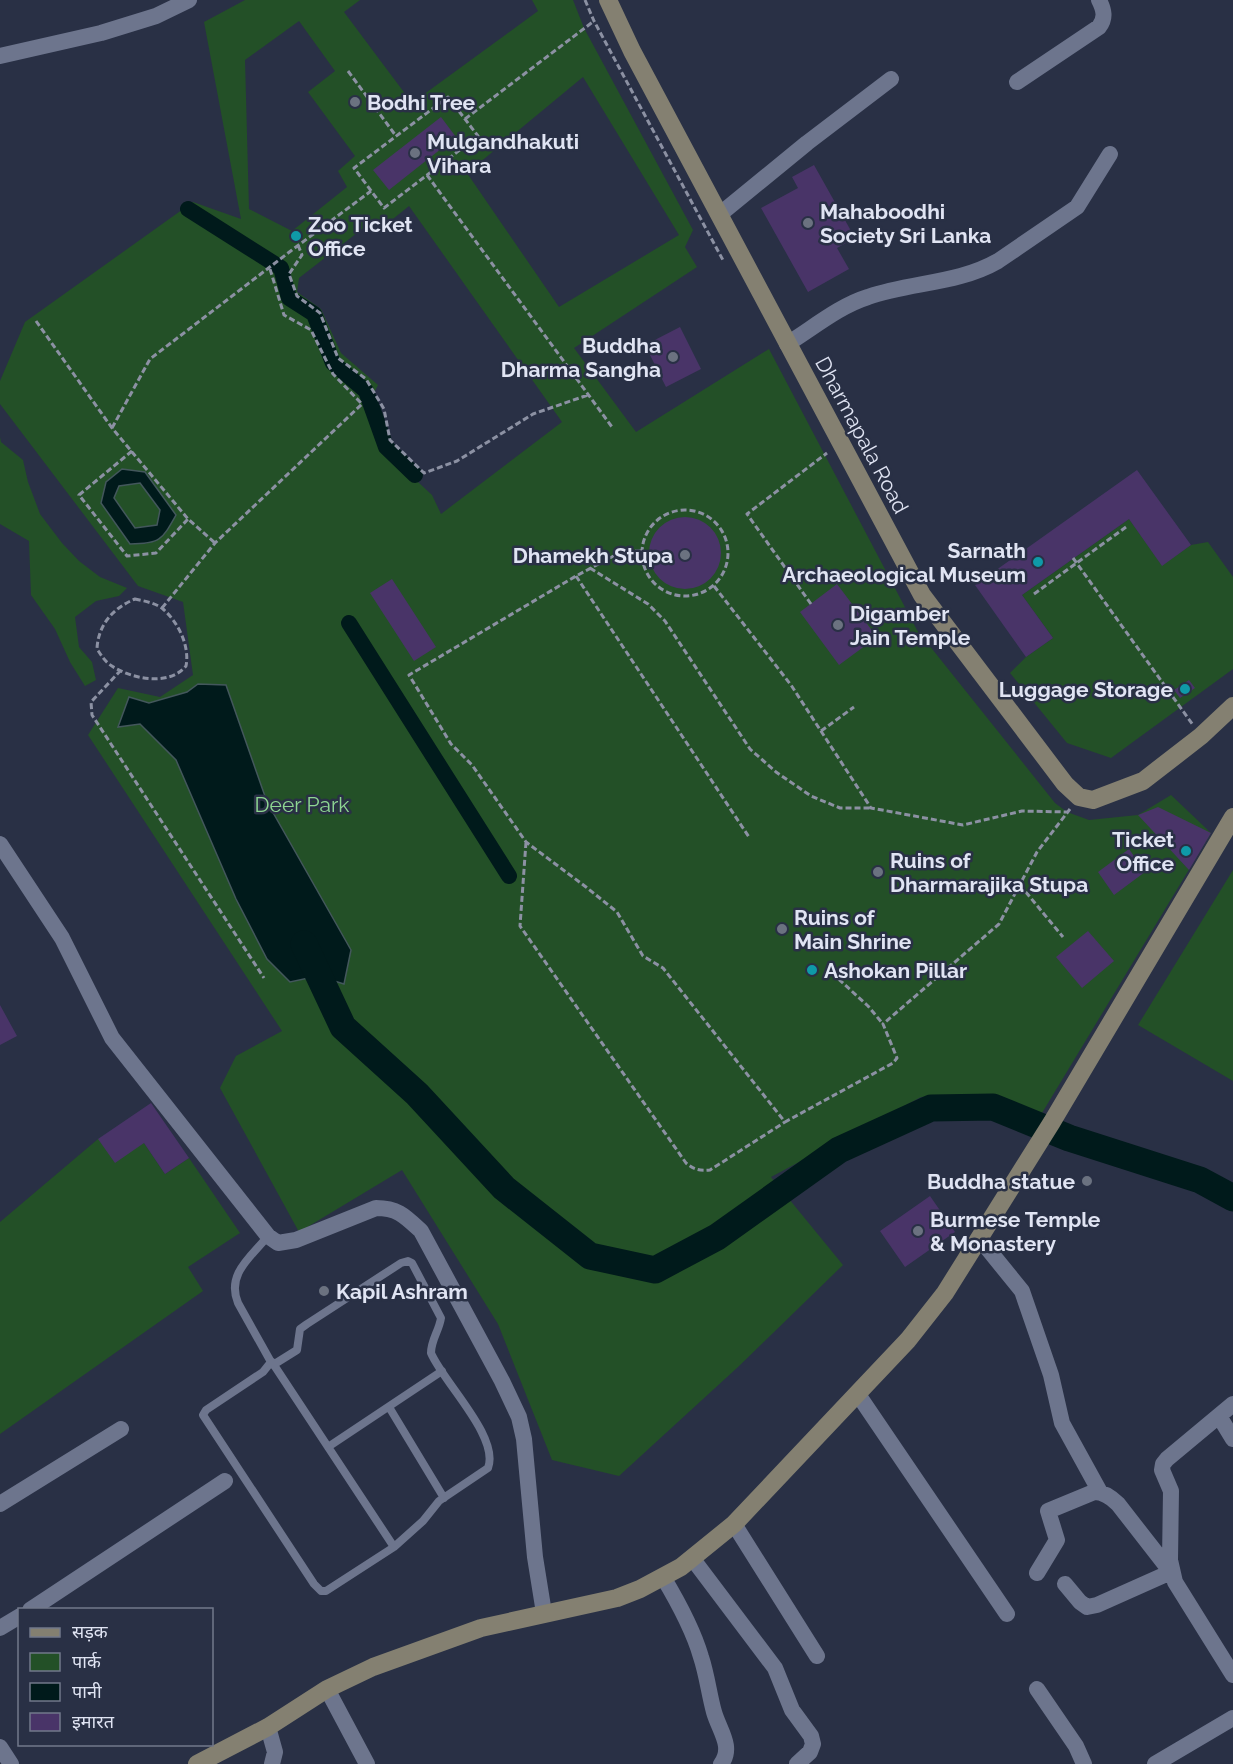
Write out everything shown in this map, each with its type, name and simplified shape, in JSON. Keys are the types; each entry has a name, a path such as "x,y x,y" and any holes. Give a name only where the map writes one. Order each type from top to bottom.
{"street":[{"path":"0,56 101,33 156,16 189,0"},
{"name":"Dharmapala Road","path":"608,0 632,51 922,595 1065,784 1073,804"},
{"path":"1017,82 1099,27 1104,21 1099,0"},
{"path":"719,214 891,79"},
{"path":"787,344 843,309 868,297 957,277 998,261 1077,207 1110,154"},
{"path":"1073,804 1093,800 1143,782 1201,736 1233,706"},
{"path":"197,1764 268,1727 327,1689 373,1667 481,1628 617,1598 663,1577 692,1558 734,1524 908,1340 945,1293 1052,1122 1233,817"},
{"path":"0,844 62,938 112,1038 268,1236 278,1243 296,1240 375,1208 400,1212 421,1231 519,1417 524,1439 535,1557 544,1613"},
{"path":"979,1238 1022,1291 1051,1375 1062,1423 1100,1492"},
{"path":"857,1394 1006,1614"},
{"path":"1233,1404 1162,1464 1162,1470 1171,1491 1172,1572 1175,1582 1233,1675"},
{"path":"1219,1416 1233,1439"},
{"path":"0,1504 121,1430"},
{"path":"33,1608 225,1481"},
{"path":"1037,1574 1057,1540 1048,1511 1094,1492 1100,1492 1112,1498 1118,1504 1172,1572"},
{"path":"734,1524 816,1656"},
{"path":"692,1558 775,1668 792,1710 811,1736 813,1744 810,1752 798,1764"},
{"path":"1065,1584 1087,1607 1097,1605 1172,1572"},
{"path":"663,1577 681,1609 701,1656 714,1711 727,1749 727,1756 721,1764"},
{"path":"0,1628 18,1617"},
{"path":"327,1689 367,1764"},
{"path":"1037,1689 1076,1746 1084,1764"},
{"path":"1155,1764 1233,1718"},
{"path":"268,1727 275,1752 272,1764"},
{"path":"0,1747 11,1764"}],"lane":[{"path":"268,1236 241,1268 234,1285 234,1294 272,1363 394,1547"},
{"path":"408,1261 412,1263 441,1318 440,1326 433,1339 431,1353 442,1371 484,1437 490,1462 484,1471 434,1505 423,1521 394,1547 333,1588 321,1591 314,1584 203,1415 206,1410 264,1372 272,1363 297,1350 300,1329 395,1267 408,1261"},
{"path":"328,1447 442,1371"},
{"path":"389,1407 444,1498"}],"path":[{"path":"465,119 594,21"},
{"path":"348,71 396,136"},
{"path":"448,97 478,136 384,208 354,168 396,136 448,97"},
{"path":"427,175 612,428"},
{"path":"112,428 150,359 371,191"},
{"path":"298,245 302,255 289,274 297,296 320,313 338,358 366,379 384,409 390,440 424,473 457,461 533,414 588,395"},
{"path":"162,608 216,543 362,404 333,374 311,330 284,315 270,269"},
{"path":"36,321 112,428 188,519 216,543"},
{"path":"132,451 80,495 127,556 156,553 188,519"},
{"path":"811,604 747,514 827,453"},
{"path":"683,510 696,511 713,519 727,543 728,558 723,574 714,586 701,594 684,597 660,589 649,578 641,551 645,536 653,523 667,513 683,510"},
{"path":"1034,594 1126,527"},
{"path":"641,551 623,551 590,568 409,675 451,744 472,765 526,842 617,912 643,956 663,969 785,1122"},
{"path":"1073,558 1201,736"},
{"path":"590,568 648,604 664,621 750,750 776,772 811,796 840,808 871,808 963,825 1022,811 1073,804"},
{"path":"576,576 749,837"},
{"path":"714,586 790,685 871,808"},
{"path":"135,599 162,608 184,640 186,666 174,676 160,678 138,676 110,665 97,649 98,636 115,610 135,599"},
{"path":"121,670 92,702 92,715 264,978"},
{"path":"822,731 854,706"},
{"path":"883,1023 999,924 1037,852 1073,804"},
{"path":"526,842 520,926 692,1168 702,1171 710,1170 785,1122 893,1063 897,1058 883,1023 832,973"},
{"path":"1020,885 1063,937"}],"green space":[{"name":"Deer Park","path":"245,0 360,0 344,12 412,103 538,11 532,0 573,0 584,28 693,230 685,247 697,267 574,348 636,432 769,349 917,630 1055,803 1067,812 1089,820 1138,815 1171,795 1211,833 1039,1118 988,1094 921,1097 771,1177 843,1265 738,1367 619,1476 552,1460 498,1324 402,1170 299,1232 220,1088 236,1056 282,1031 88,735 118,688 160,697 193,675 183,602 138,586 0,404 0,381 25,322 193,202 241,219 204,22","holes":["299,21 335,71 308,92 355,156 338,171 347,187 292,231 249,209 245,60","583,77 679,235 559,307 467,173","409,206 562,422 441,514 432,495 390,456 366,409 378,385 341,353 321,309 297,292 299,278 375,219 383,227"]},
{"path":"0,437 1,442 23,460 28,482 40,514 62,543 79,561 100,577 127,588 119,596 96,601 75,617 79,647 92,662 96,680 85,686 70,662 55,629 31,595 29,541 0,524"},
{"path":"1129,519 1162,565 1191,545 1208,542 1233,577 1233,669 1111,758 1067,743 1010,673 1026,657 1053,638 1022,595"},
{"path":"1233,870 1233,1081 1138,1025"},
{"path":"98,1139 144,1143 165,1174 189,1158 240,1233 188,1267 203,1291 0,1434 0,1222"}],"water":[{"path":"122,469 145,472 176,515 159,539 148,543 130,544 101,503 106,482","holes":["140,483 160,510 157,525 135,528 114,498 119,486"]},
{"path":"198,684 226,685 267,802 351,950 344,984 318,976 290,982 267,959 236,899 176,760 140,724 118,727 129,697 149,703 187,692"}],"building":[{"name":"Mulgandhakuti Vihara","path":"441,117 456,137 389,190 373,170"},
{"name":"Mahaboodhi Society Sri Lanka","path":"814,165 855,238 837,248 849,269 808,292 761,208 798,188 792,177"},
{"name":"Buddha Dharma Sangha","path":"680,327 701,369 666,387 645,345"},
{"name":"Sarnath Archaeological Museum","path":"1137,470 1191,545 1162,566 1129,519 1022,595 1053,638 1026,657 975,585"},
{"name":"Dhamekh Stupa","path":"685,517 705,523 715,533 721,553 715,573 705,583 685,589 665,583 655,573 649,553 655,533 665,523"},
{"path":"392,579 436,647 414,661 370,593"},
{"name":"Digamber Jain Temple","path":"837,584 877,637 839,665 800,612"},
{"name":"Luggage Storage","path":"1189,680 1195,688 1180,698 1174,690"},
{"name":"Ticket Office","path":"1158,807 1211,833 1189,870 1138,815"},
{"path":"1129,849 1145,872 1114,895 1098,872"},
{"path":"1088,931 1114,961 1082,988 1056,957"},
{"path":"0,1005 17,1036 0,1045"},
{"path":"151,1103 189,1158 165,1174 144,1143 115,1163 98,1139"},
{"name":"Burmese Temple & Monastery","path":"930,1196 955,1232 905,1267 880,1231"}],"waterway":[{"path":"188,209 281,268 289,298 314,314 333,363 366,391 386,447 415,475"},
{"path":"349,623 509,876"},
{"path":"304,944 343,1027 417,1094 504,1188 590,1256 655,1270 717,1237 839,1150 931,1108 993,1107 1069,1138 1200,1180 1233,1198"}],"place":[{"name":"Bodhi Tree","path":"355,102"},
{"name":"Mulgandhakuti Vihara","path":"415,153"},
{"name":"Mahaboodhi Society Sri Lanka","path":"808,223"},
{"name":"Zoo Ticket Office","path":"296,236"},
{"name":"Buddha Dharma Sangha","path":"673,357"},
{"name":"Dhamekh Stupa","path":"685,555"},
{"name":"Sarnath Archaeological Museum","path":"1038,562"},
{"name":"Digamber Jain Temple","path":"838,625"},
{"name":"Luggage Storage","path":"1185,689"},
{"name":"Ticket Office","path":"1186,851"},
{"name":"Ruins of Dharmarajika Stupa","path":"878,872"},
{"name":"Ruins of Main Shrine","path":"782,929"},
{"name":"Ashokan Pillar","path":"812,970"},
{"name":"Buddha statue","path":"1087,1181"},
{"name":"Burmese Temple & Monastery","path":"918,1231"},
{"name":"Kapil Ashram","path":"324,1291"}]}
